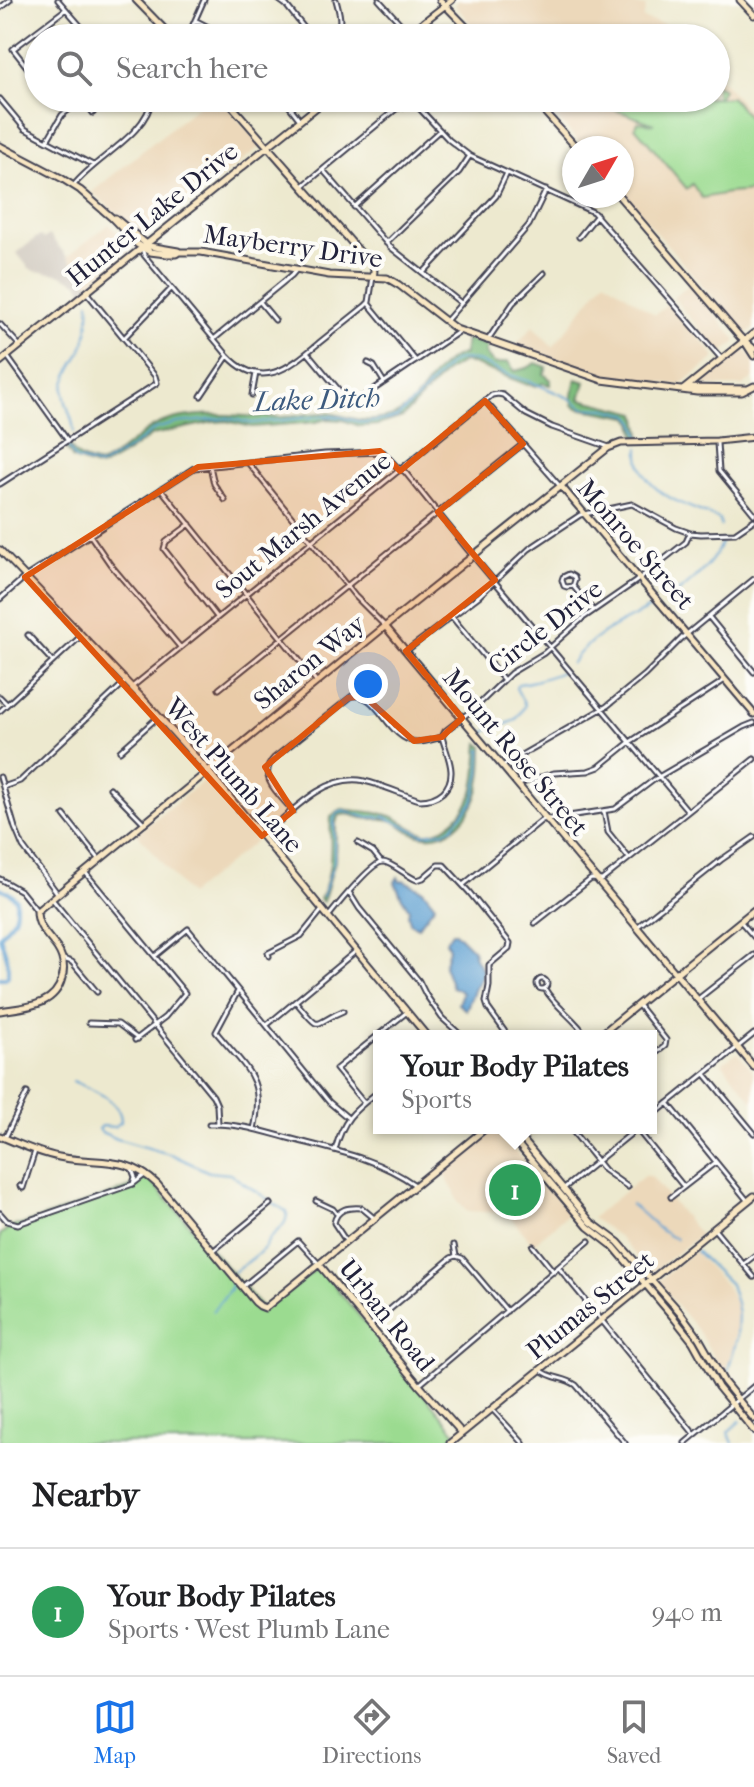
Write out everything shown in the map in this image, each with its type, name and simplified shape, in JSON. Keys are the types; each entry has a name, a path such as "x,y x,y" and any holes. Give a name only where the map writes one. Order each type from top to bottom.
{"street":[{"path":"0,8 10,0"},
{"path":"58,0 79,24"},
{"path":"136,0 159,24"},
{"path":"192,24 204,0"},
{"path":"279,0 301,24"},
{"path":"336,0 339,24"},
{"path":"379,0 401,24"},
{"path":"440,0 449,2 466,24"},
{"path":"740,0 754,15"},
{"path":"421,24 449,2"},
{"path":"46,24 66,9"},
{"path":"195,20 203,24"},
{"path":"24,41 13,49 24,63"},
{"path":"0,99 21,125 93,165"},
{"path":"47,140 66,112"},
{"path":"73,186 142,123 148,112"},
{"path":"143,246 144,255 228,356 240,367 256,373 272,374 290,366 368,303 375,270 373,264 237,112"},
{"path":"294,112 300,120"},
{"name":"Hunter Lake Drive","path":"0,362 310,112"},
{"path":"303,186 395,112"},
{"path":"423,112 455,146 470,156 597,215 722,359"},
{"path":"545,112 566,136"},
{"path":"354,207 440,130"},
{"name":"Mayberry Drive","path":"0,146 73,186 143,246 160,252 208,253 329,275 387,278 446,322"},
{"path":"386,243 462,169 470,156"},
{"path":"322,170 386,243 461,303"},
{"path":"423,273 496,196 507,173"},
{"path":"546,190 529,225 446,322 460,331 594,378 697,392 742,392 753,387"},
{"path":"629,208 754,356"},
{"path":"579,237 597,215"},
{"path":"156,235 154,242 160,252 154,259 158,270"},
{"path":"214,339 297,269"},
{"path":"487,341 513,303 544,273"},
{"path":"124,338 172,288"},
{"path":"0,484 155,386 158,381 87,293"},
{"path":"260,301 275,320"},
{"path":"368,303 416,361"},
{"path":"0,324 20,346"},
{"path":"308,353 348,399 362,398 460,331"},
{"path":"683,389 754,333"},
{"path":"744,341 754,349"},
{"path":"7,356 68,441"},
{"path":"201,396 228,356"},
{"path":"368,363 374,366 384,382"},
{"path":"252,395 256,373"},
{"path":"701,375 700,384 704,389"},
{"path":"683,389 753,387"},
{"name":"Sout Marsh Avenue","path":"132,687 485,401 498,394 526,414 552,427 609,447"},
{"name":"Monroe Street","path":"485,401 585,513 754,714"},
{"path":"609,447 621,443 754,437"},
{"path":"406,651 479,596 539,540 585,513 632,504 690,533 735,533 754,517 719,471 717,441"},
{"path":"219,689 523,444"},
{"name":"Sharon Way","path":"37,911 609,447"},
{"path":"0,599 25,577 191,470 325,454 380,451 405,472 688,811"},
{"name":"Mount Rose Street","path":"248,462 347,586 385,626 754,1067"},
{"path":"210,466 214,484 225,500"},
{"path":"161,488 317,682"},
{"path":"190,524 166,542 164,549 218,617"},
{"name":"Circle Drive","path":"442,737 504,679 686,542 690,533"},
{"path":"90,535 180,648"},
{"name":"West Plumb Lane","path":"0,550 208,771 422,1030"},
{"path":"502,766 603,709 754,579"},
{"path":"573,586 593,610"},
{"path":"452,617 504,679"},
{"path":"709,617 754,672"},
{"path":"28,635 53,662"},
{"path":"0,711 81,636"},
{"path":"748,665 754,660"},
{"path":"518,785 554,773 594,769 725,680"},
{"path":"3,787 20,781 126,681"},
{"path":"262,836 322,788 342,780 363,781 420,800 436,797 446,789 451,778 451,765 442,737 421,742 403,738 368,699 352,696 268,766 266,773 270,782 293,811"},
{"path":"0,697 7,704"},
{"path":"120,751 159,716"},
{"path":"463,885 539,822 617,809 659,776 754,723"},
{"path":"535,923 591,879 602,880 754,759"},
{"path":"0,777 23,847 58,894"},
{"path":"110,788 145,824"},
{"path":"604,811 608,832 629,858"},
{"path":"64,815 100,860"},
{"path":"637,927 754,837"},
{"path":"358,843 373,852 381,862"},
{"path":"328,917 363,876 381,862 417,880 441,864 463,885 510,943 509,948 489,965 486,997 488,1008 504,1030"},
{"path":"85,872 185,993 137,1040 118,1024 89,1023"},
{"path":"0,879 21,891 37,911 39,925 57,949 63,970 61,982 50,998 34,1005 0,1011"},
{"path":"349,892 419,981 442,1018 455,1030"},
{"path":"52,899 213,1096 218,1124"},
{"path":"269,956 268,953 301,936 322,910"},
{"path":"607,1030 754,910"},
{"path":"741,921 754,937"},
{"path":"155,956 188,929 329,1102 348,1118"},
{"path":"267,1026 356,951"},
{"path":"698,999 754,955"},
{"path":"62,959 72,962 97,992"},
{"path":"545,989 554,1003 582,1030"},
{"path":"238,991 216,1032 250,1073 256,1085 259,1104 254,1129"},
{"path":"296,1002 318,1024 343,1011"},
{"path":"638,1005 666,1040 665,1046 657,1052"},
{"path":"385,1030 407,1012"},
{"path":"657,1112 754,1034"},
{"path":"364,1103 336,1069 373,1039"},
{"path":"705,1074 754,1133"},
{"path":"27,1093 3,1137 35,1151 63,1158 129,1165 146,1174 262,1307 267,1307 479,1134"},
{"path":"335,1150 340,1131 348,1118 373,1096"},
{"path":"668,1103 748,1201"},
{"path":"209,1124 254,1129 335,1150 375,1162 415,1185"},
{"path":"510,1134 561,1190"},
{"path":"518,1134 591,1230 614,1247 694,1331 724,1382 754,1419"},
{"path":"575,1134 607,1173 628,1187"},
{"path":"561,1190 630,1134"},
{"path":"642,1134 684,1187"},
{"path":"20,1186 23,1188 35,1151"},
{"path":"671,1197 716,1162"},
{"path":"129,1165 135,1177 133,1184"},
{"path":"0,1213 14,1224 22,1223 133,1184 146,1174"},
{"name":"Plumas Street","path":"450,1443 754,1196"},
{"path":"316,1201 338,1214"},
{"path":"213,1251 270,1204"},
{"path":"346,1241 334,1220 345,1208 359,1207 374,1218"},
{"path":"714,1229 754,1277"},
{"name":"Urban Road","path":"242,1287 298,1241 462,1433"},
{"path":"419,1385 589,1241"},
{"path":"454,1245 456,1256"},
{"path":"533,1246 554,1272"},
{"path":"456,1256 462,1258 508,1311"},
{"path":"370,1326 456,1256"},
{"path":"743,1264 754,1256"},
{"path":"559,1268 695,1435"},
{"path":"649,1282 693,1342 718,1387 754,1431"},
{"path":"541,1370 576,1385 625,1443"},
{"path":"685,1443 754,1386"},
{"path":"492,1409 523,1443"},
{"name":"Urban Road","path":"445,1415 454,1428 456,1438"}],"highlighted area":[{"path":"485,401 523,444 438,512 495,580 406,651 462,718 442,737 414,741 364,696 348,698 265,767 293,811 262,836 25,577 198,467 380,451 400,471"}],"shaded area":[{"path":"458,0 589,0 606,6 611,0 618,0 646,7 643,19 663,24 471,24 455,5"},
{"path":"730,90 754,117 754,328 746,334 634,206 634,136 573,136 552,112 730,112"},
{"path":"191,112 232,112 261,146 144,238 92,192"},
{"path":"109,224 132,247 90,284 67,257"},
{"path":"49,235 90,284 83,290 78,283 59,274 34,271 17,253 36,238 41,236 44,239"},
{"path":"605,280 655,315 669,303 714,355 714,359 680,385 596,374 514,347 533,326 553,347"},
{"path":"689,285 735,338 735,343 723,352 673,298"},
{"path":"742,349 754,359 754,378 743,386 704,384 705,379"},
{"path":"206,779 257,840 189,895 137,833"},
{"path":"737,1052 754,1072 754,1102 722,1063"},
{"path":"489,1134 501,1134 569,1213 533,1244 507,1213 466,1211 456,1198 444,1170"},
{"path":"644,1176 651,1176 700,1235 651,1273 618,1236 592,1218"},
{"path":"694,1251 726,1286 737,1307 726,1378 697,1329 660,1285 659,1281"}],"green space":[{"path":"731,97 754,123 754,191 702,198 692,184 687,189 635,127 638,122 654,124 621,112 730,112"},
{"path":"466,339 487,346 485,353 492,362 508,362 515,371 536,363 547,367 544,374 551,380 550,385 528,385 465,361 448,370 402,417 377,425 360,426 327,419 252,427 227,421 213,422 152,435 100,468 73,459 65,446 69,444 81,458 100,464 148,430 180,417 282,417 325,413 366,420 391,417 415,400 443,365 464,354"},
{"path":"576,379 585,382 580,399 637,413 642,440 637,440 629,417 573,405"},
{"path":"479,743 483,747 483,757 477,797 467,815 449,831 436,836 423,836 389,820 347,814 338,816 335,861 323,902 320,899 330,867 331,816 342,809 379,813 420,832 439,831 457,817 470,798 476,778"},
{"path":"146,1177 263,1309 319,1267 456,1433 444,1443 0,1443 0,1235 11,1226 134,1186"}],"water":[{"path":"398,877 400,881 423,890 435,905 418,927 411,924 409,909 395,882"},
{"path":"452,932 473,950 482,969 482,977 466,1010 458,1004 462,993 452,987 444,966 449,949 446,941"}],"waterway":[{"name":"Lake Ditch","path":"74,432 64,388 85,341 89,302"},
{"name":"Lake Ditch","path":"68,446 75,459 100,466 155,429 177,423 228,418 251,423 326,416 365,423 391,419 421,395 447,366 466,359 534,383 584,408 630,415 640,437"},
{"name":"Lake Ditch","path":"639,448 645,476 654,486 678,502 719,519 721,526"},
{"name":"Lake Ditch","path":"667,600 707,566 722,540"},
{"name":"Lake Ditch","path":"571,664 598,637 654,606"},
{"name":"Lake Ditch","path":"482,736 519,716 525,705 516,688 518,684 563,671"},
{"name":"Lake Ditch","path":"323,896 334,861 334,818 338,813 345,811 365,817 385,817 422,834 443,832 452,827 473,802 480,773 481,750"},
{"path":"0,888 16,899 13,920 0,937 8,971 8,976 0,978"},
{"path":"73,1081 104,1096 120,1114 121,1122 114,1127 102,1126 99,1129 101,1132 173,1155 209,1172 230,1174 287,1212 284,1224 264,1248 234,1272"},
{"path":"631,1205 664,1233 677,1239"},
{"path":"696,1251 730,1284 736,1303 737,1338 727,1374 739,1391"},
{"path":"213,1311 230,1289 232,1278"},
{"path":"733,1443 728,1432 740,1421"}],"place":[{"name":"Your Body Pilates","path":"515,1190"}]}
